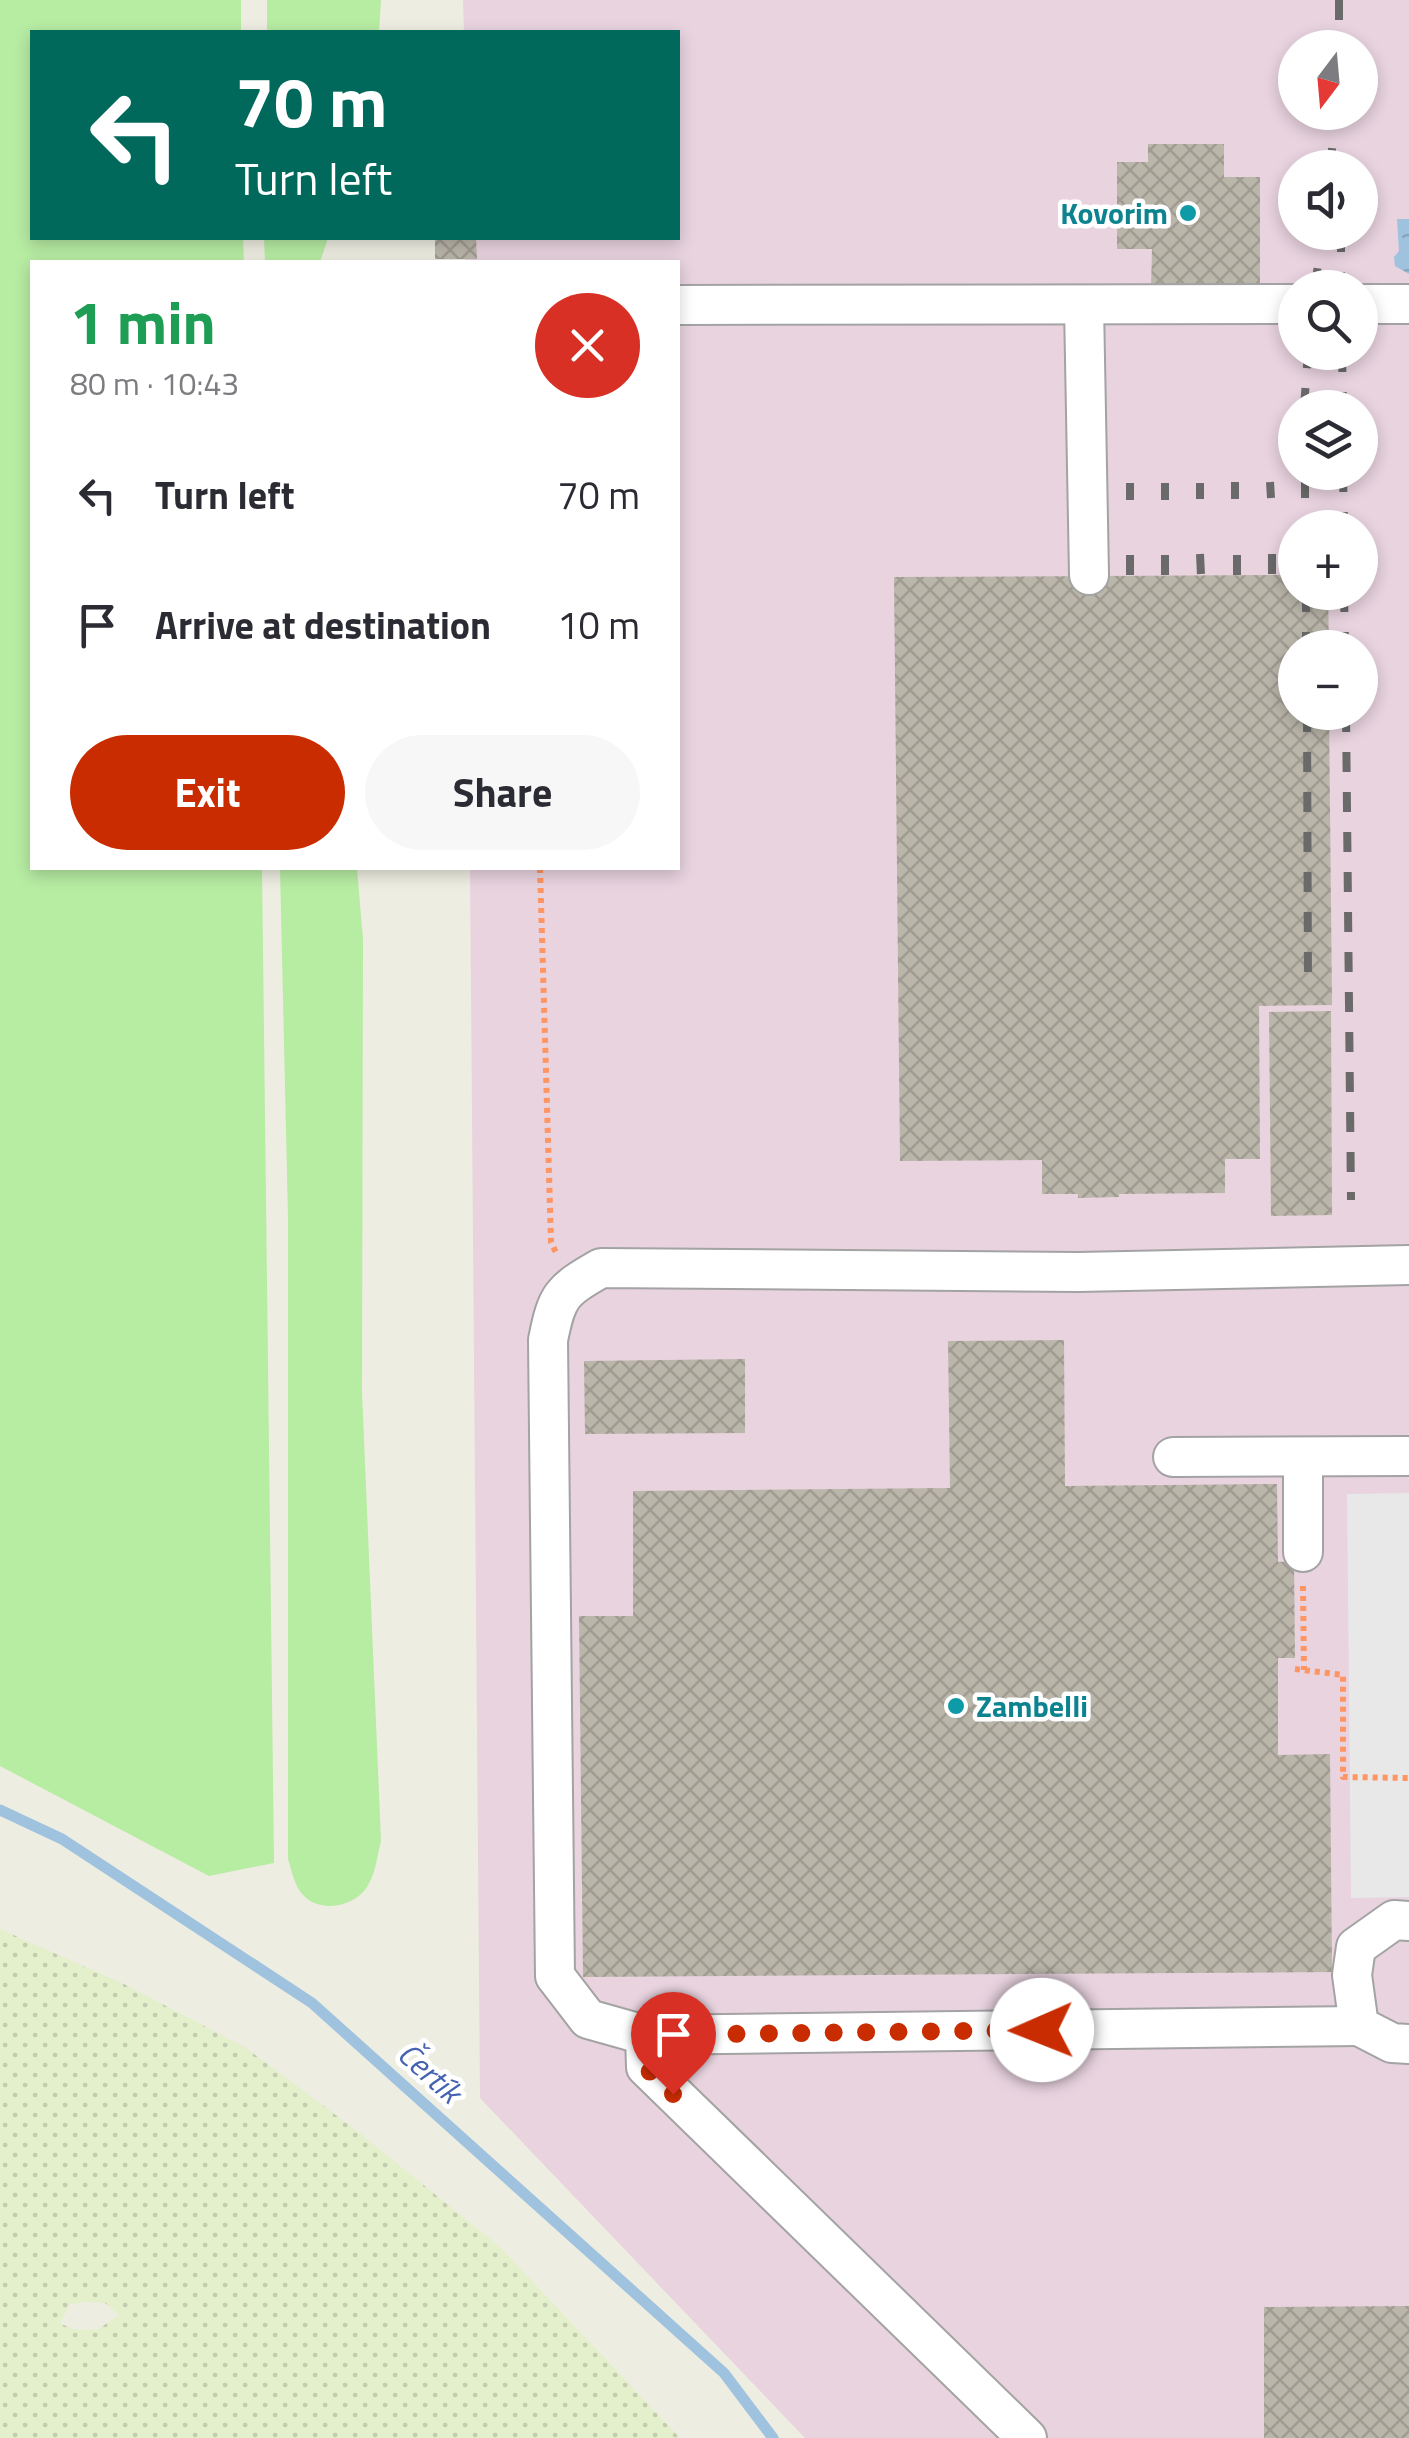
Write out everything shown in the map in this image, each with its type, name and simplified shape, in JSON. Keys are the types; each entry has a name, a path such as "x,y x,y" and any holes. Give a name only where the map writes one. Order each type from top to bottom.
{"lane":[{"path":"680,305 1278,304"},
{"path":"1378,304 1409,304"},
{"path":"1084,305 1089,575"},
{"path":"1409,1265 1078,1272 601,1268 572,1285 556,1304 548,1340 556,1976 588,2019 645,2035 1359,2026 1392,2043 1409,2044"},
{"path":"1172,1457 1409,1456"},
{"path":"1303,1458 1303,1552"},
{"path":"1359,2026 1352,1975 1356,1947 1394,1920 1409,1922"},
{"path":"645,2035 646,2068 1027,2438"}],"path":[{"path":"540,870 551,1242 572,1285"},
{"path":"1303,1552 1299,1669 1343,1674 1342,1777 1409,1778"}],"shaded area":[{"path":"463,0 1409,0 1409,2438 805,2438 480,2098 470,870 680,870 680,260 465,260 465,240 680,240 680,30 464,30"},
{"path":"1409,1493 1409,1897 1351,1898 1347,1494"}],"green space":[{"path":"0,0 241,0 241,30 30,30 30,240 243,240 244,260 30,260 30,870 262,870 274,1863 209,1876 0,1766"},
{"path":"267,0 381,0 379,30 267,30"},
{"path":"264,240 327,240 321,260 265,260"},
{"path":"280,870 357,870 363,940 362,1392 381,1841 367,1887 346,1903 328,1906 311,1901 301,1892 288,1859 288,1218"},
{"path":"0,1929 126,1985 246,2048 357,2131 501,2248 680,2438 0,2438","holes":["105,2303 119,2315 97,2330 72,2329 60,2323 70,2304"]}],"water":[{"path":"1397,219 1409,219 1409,274 1395,266 1394,257 1399,251"}],"building":[{"name":"Kovorim","path":"1148,144 1224,144 1224,177 1260,177 1260,289 1151,289 1152,249 1117,249 1117,162 1148,162"},
{"path":"435,240 476,240 477,259 435,259"},
{"path":"1278,575 1278,610 1328,610 1329,630 1278,630 1278,730 1329,730 1332,1005 1259,1006 1260,1159 1225,1159 1225,1193 1078,1198 1078,1194 1042,1194 1042,1160 900,1161 894,577"},
{"path":"1331,1011 1332,1215 1271,1216 1269,1012"},
{"name":"Zambelli","path":"1064,1340 1065,1486 1277,1484 1278,1562 1294,1561 1295,1658 1278,1658 1278,1755 1330,1754 1332,1972 583,1977 579,1616 633,1616 633,1491 950,1488 948,1341"},
{"path":"745,1359 745,1433 585,1434 584,1361"},
{"path":"1409,2306 1409,2438 1264,2438 1264,2307"}],"waterway":[{"name":"Čertík","path":"0,1810 62,1839 312,2003 724,2373 773,2438"}],"railway":[{"path":"1339,0 1339,30"},
{"path":"1332,150 1334,130"},
{"path":"1317,270 1320,250"},
{"path":"1341,250 1341,270"},
{"path":"1305,390 1307,370"},
{"path":"1342,370 1343,390"},
{"path":"1235,482 1235,499"},
{"path":"1270,482 1271,498"},
{"path":"1130,483 1130,500"},
{"path":"1165,483 1165,500"},
{"path":"1200,483 1200,499"},
{"path":"1305,490 1305,498"},
{"path":"1343,490 1344,510"},
{"path":"1200,554 1201,575"},
{"path":"1237,554 1237,575"},
{"path":"1272,554 1272,575"},
{"path":"1130,555 1130,575"},
{"path":"1165,555 1165,575"},
{"path":"1306,610 1306,630"},
{"path":"1344,610 1345,630"},
{"path":"1307,730 1308,986"},
{"path":"1346,730 1351,1200"}],"place":[{"name":"Kovorim","path":"1188,213"},
{"name":"Zambelli","path":"956,1706"}],"route":[{"path":"673,2094 646,2068 645,2035 1042,2030"}]}
